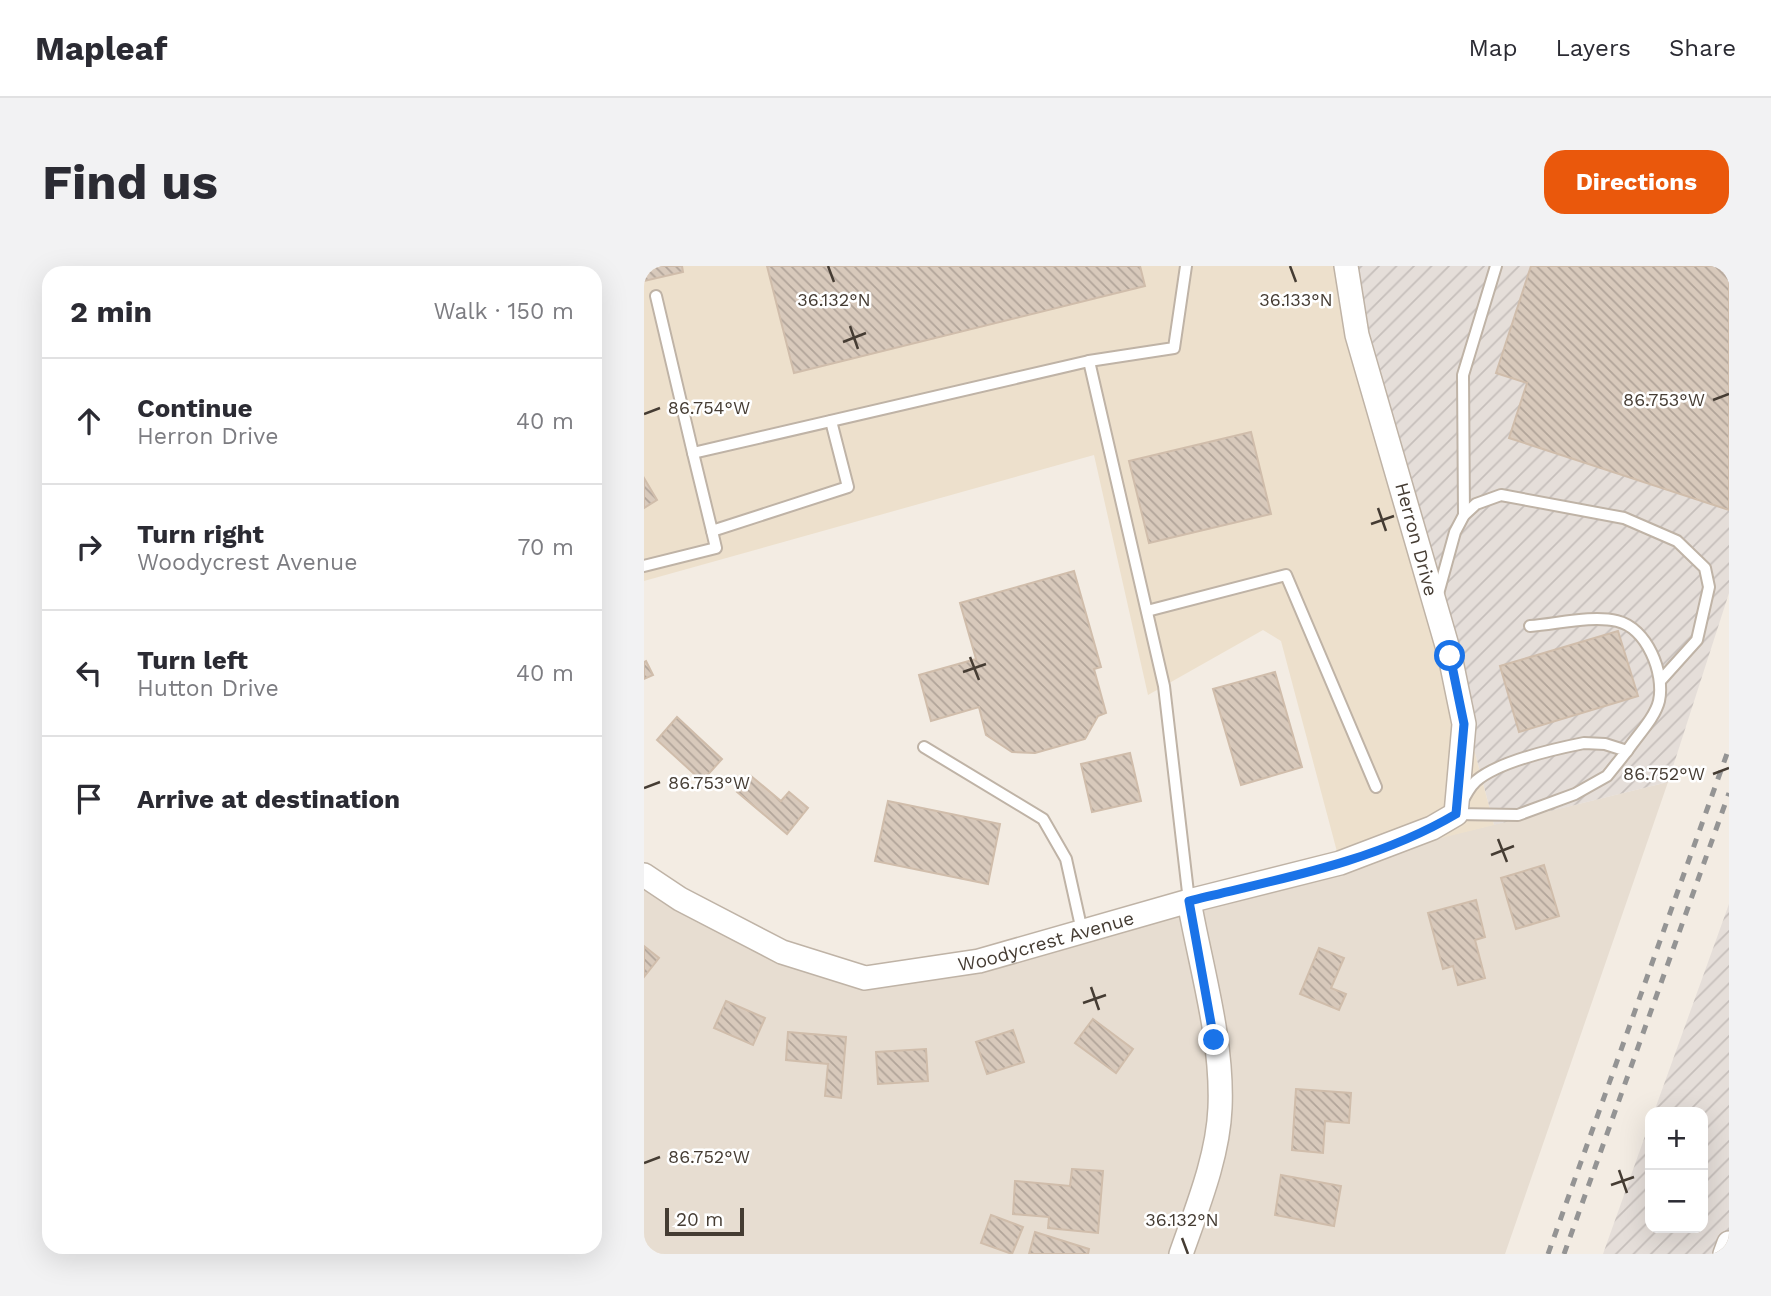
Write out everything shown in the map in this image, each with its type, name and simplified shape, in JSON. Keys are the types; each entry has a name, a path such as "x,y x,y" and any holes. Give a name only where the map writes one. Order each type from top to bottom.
{"street":[{"name":"Herron Drive","path":"1346,266 1357,334 1450,656 1464,724 1456,814"},
{"name":"Woodycrest Avenue","path":"644,875 680,899 782,952 865,978 979,961 1189,901 1340,863 1432,828 1456,814"},
{"path":"1181,1254 1210,1164 1220,1109 1214,1040 1189,901"},
{"path":"1725,1254 1729,1243"}],"lane":[{"path":"693,453 1089,361 1174,348 1186,266"},
{"path":"1464,515 1463,375 1496,266"},
{"path":"644,566 716,548 656,296"},
{"path":"1089,361 1164,686 1189,901"},
{"path":"712,531 848,487 831,421"},
{"path":"1435,604 1455,532 1464,515 1476,504 1501,495 1625,519 1677,541 1705,568 1709,587 1697,640 1661,680"},
{"path":"1147,611 1286,575 1376,787"},
{"path":"1530,626 1614,620 1628,624 1647,644 1661,680 1659,704 1627,751 1607,776 1575,794 1518,815 1456,814 1475,781 1505,766 1584,743 1605,744 1627,751"},
{"path":"924,747 1043,819 1066,859 1082,931"}],"shaded area":[{"path":"644,266 1346,266 1494,825 1340,863 1281,641 1263,630 1148,695 1094,455 644,581"},
{"path":"1346,266 1729,266 1729,593 1668,782 1494,825"},
{"path":"1668,782 1505,1254 644,1254 644,875 680,899 865,978"},
{"path":"1729,904 1729,1254 1603,1254 1645,1136 1645,1233 1708,1233 1708,1107 1656,1107"}],"building":[{"path":"644,266 682,266 683,272 644,281"},
{"path":"767,266 1140,266 1145,286 794,373"},
{"path":"1531,266 1729,266 1729,510 1509,438 1527,383 1496,373"},
{"path":"1251,432 1271,514 1149,543 1129,461"},
{"path":"644,478 657,500 644,508"},
{"path":"1074,571 1101,667 1094,669 1106,713 1098,716 1085,739 1035,753 1012,752 986,735 979,707 931,721 919,675 976,659 960,603"},
{"path":"1618,631 1638,696 1519,732 1500,666"},
{"path":"646,661 653,675 644,679 644,662"},
{"path":"1275,672 1302,767 1241,785 1213,689"},
{"path":"677,717 722,759 702,781 657,740"},
{"path":"1130,753 1141,801 1092,812 1081,764"},
{"path":"751,776 781,801 789,792 808,808 787,834 737,792"},
{"path":"888,801 1000,824 988,884 875,861"},
{"path":"1544,865 1559,916 1516,929 1501,878"},
{"path":"1476,900 1485,937 1475,940 1485,978 1458,985 1453,966 1443,969 1428,913"},
{"path":"644,946 659,958 644,977"},
{"path":"1319,948 1344,958 1331,988 1346,994 1339,1010 1300,994"},
{"path":"726,1001 765,1018 753,1045 714,1028"},
{"path":"1093,1019 1133,1049 1116,1073 1075,1043"},
{"path":"1013,1030 1024,1062 987,1074 976,1042"},
{"path":"788,1032 846,1037 841,1098 825,1096 828,1064 786,1060"},
{"path":"926,1049 928,1081 878,1084 876,1052"},
{"path":"1296,1089 1351,1093 1349,1123 1325,1121 1323,1153 1292,1150"},
{"path":"1072,1169 1103,1171 1098,1233 1048,1228 1049,1217 1013,1214 1015,1181 1070,1186"},
{"path":"1281,1175 1341,1186 1334,1226 1275,1215"},
{"path":"991,1215 1023,1227 1012,1254 981,1243"},
{"path":"1035,1232 1089,1249 1088,1254 1029,1254"}],"railway":[{"path":"1548,1254 1729,748"},
{"path":"1564,1254 1729,793"}],"route":[{"path":"1214,1040 1189,901 1340,863 1432,828 1456,814 1464,724 1450,656"}]}
